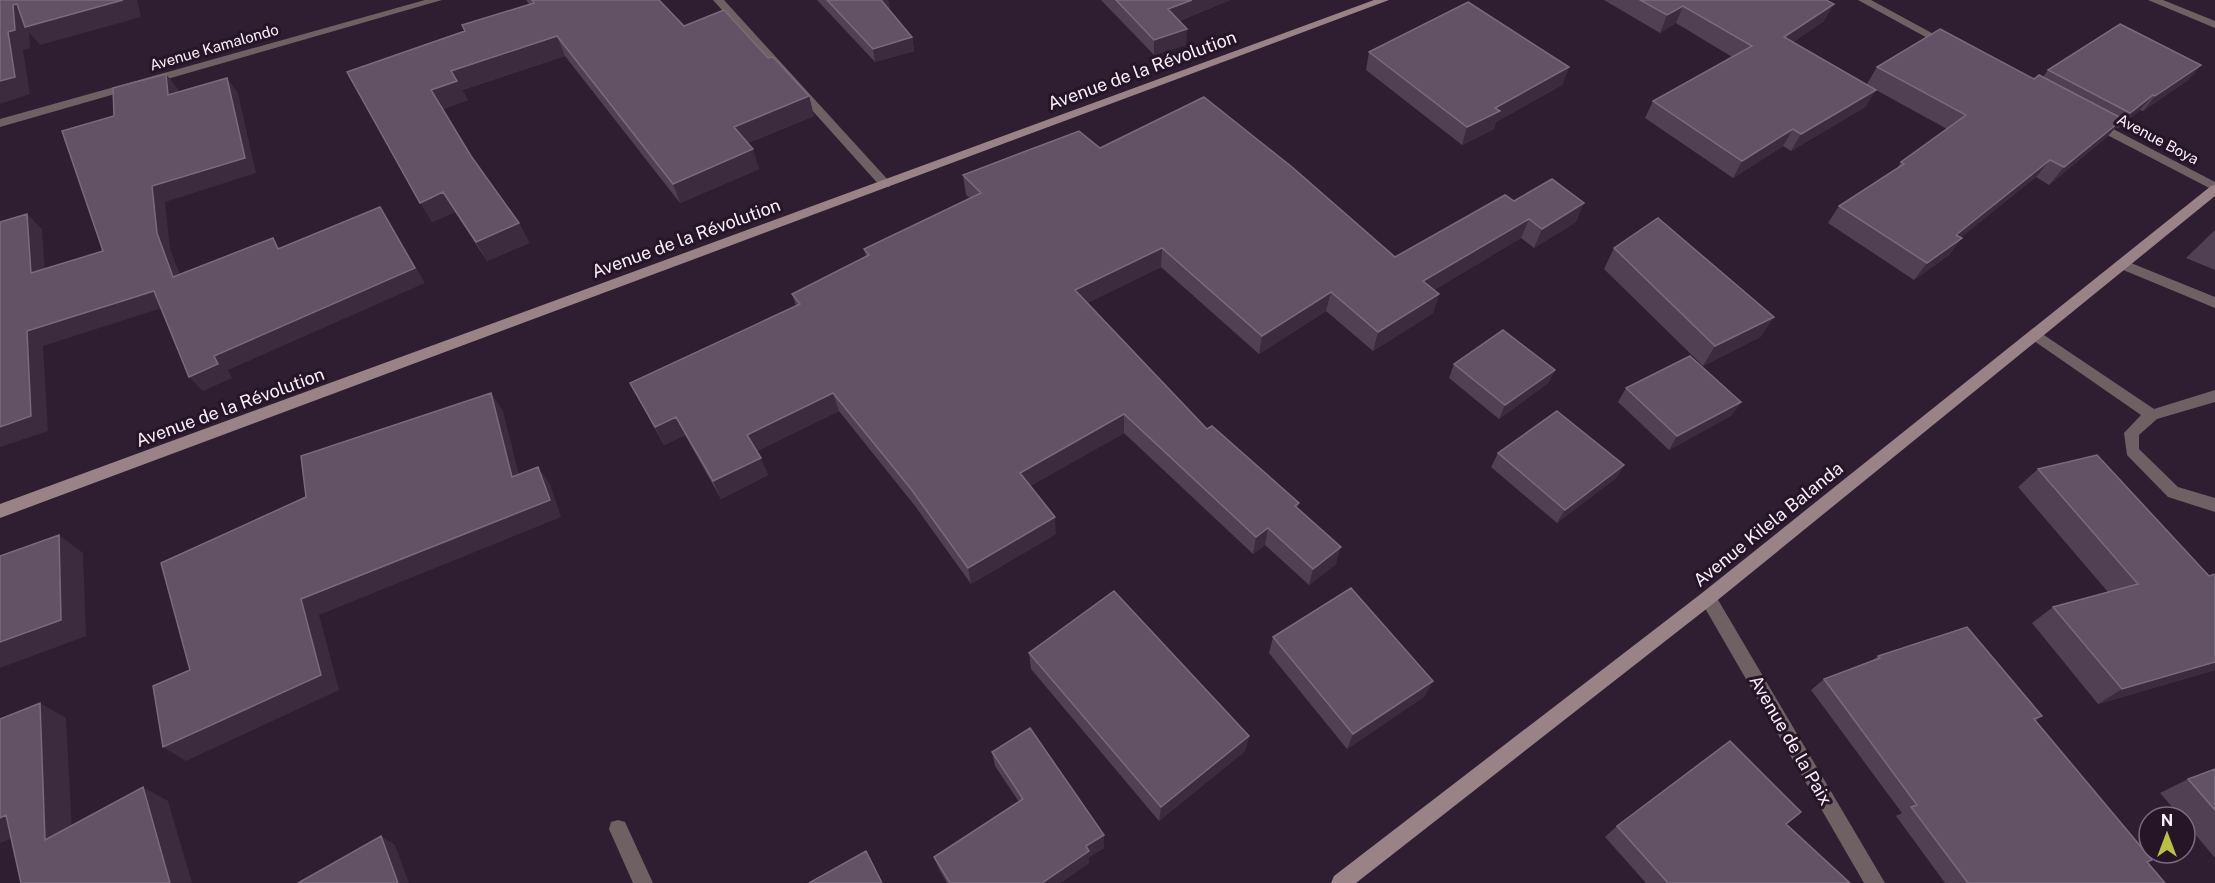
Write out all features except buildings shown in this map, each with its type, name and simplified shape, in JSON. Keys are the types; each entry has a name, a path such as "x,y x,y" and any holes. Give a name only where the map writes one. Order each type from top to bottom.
{"street":[{"name":"Avenue Kamalondo","path":"0,123 437,0"},
{"path":"718,0 885,184"},
{"name":"Avenue de la Révolution","path":"0,511 1384,0"},
{"path":"1863,0 1957,50"},
{"path":"2153,0 2215,25"},
{"name":"Avenue Boya","path":"2081,116 2215,188"},
{"name":"Avenue Kilela Balanda","path":"1341,883 1708,598 2215,188"},
{"path":"2121,264 2215,303"},
{"path":"2035,334 2152,415"},
{"path":"2215,396 2152,415 2131,433 2132,451 2173,492 2215,505"},
{"name":"Avenue de la Paix","path":"1708,598 1875,883"},
{"path":"618,829 643,883"}]}
